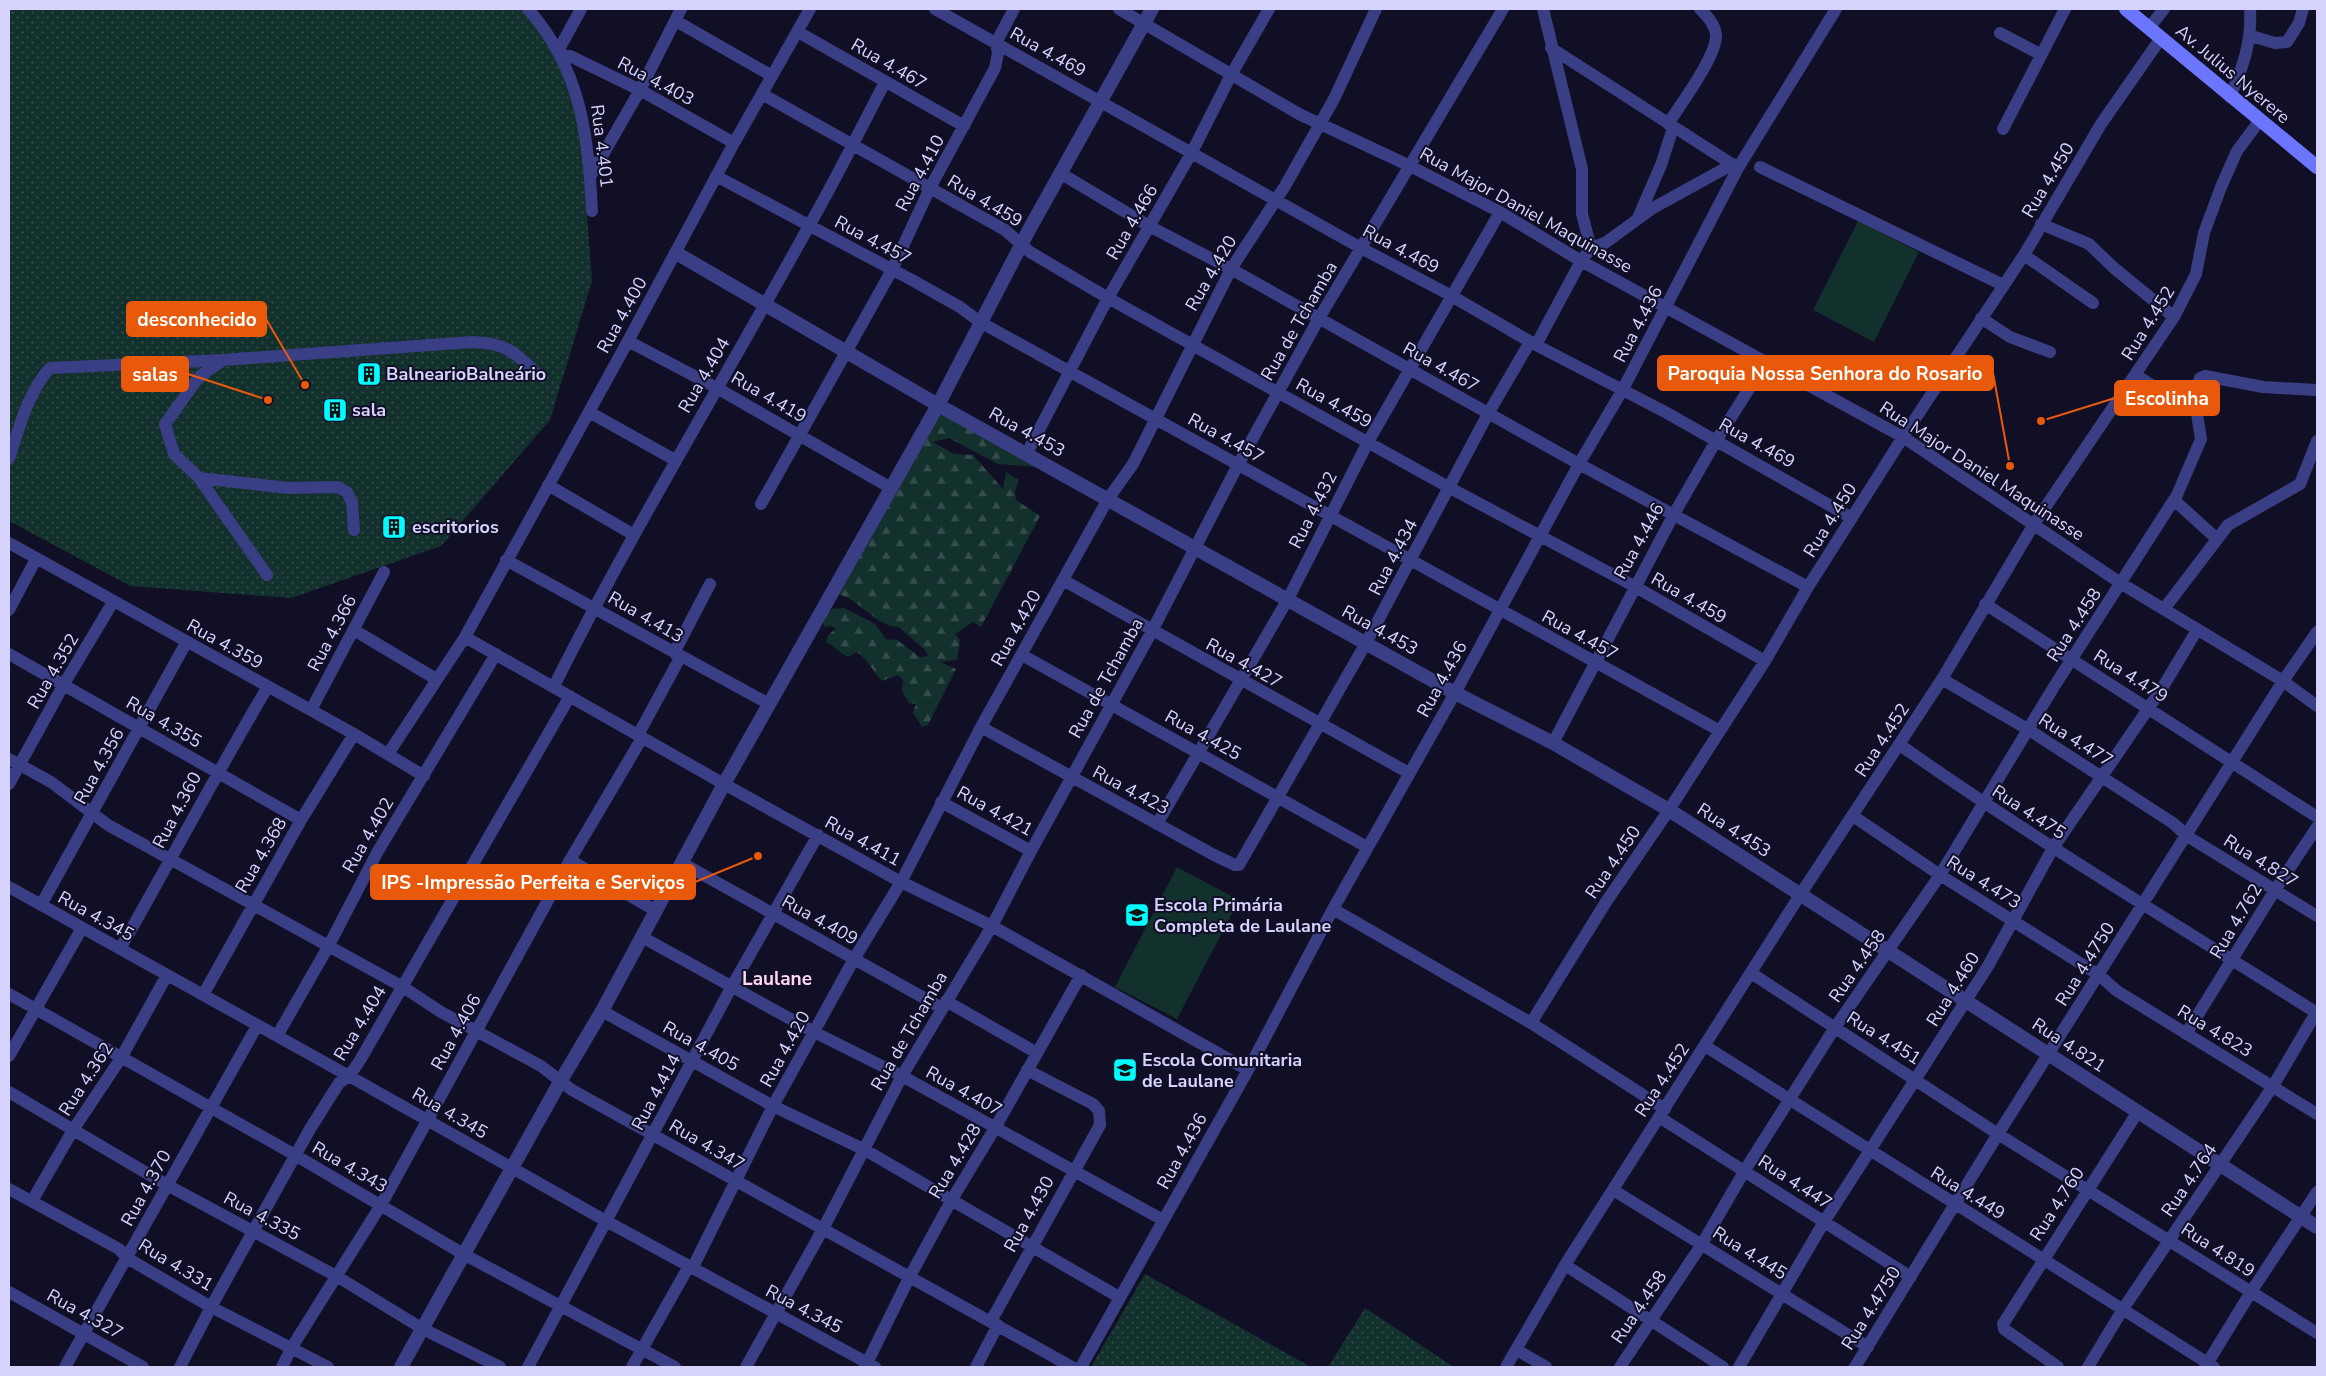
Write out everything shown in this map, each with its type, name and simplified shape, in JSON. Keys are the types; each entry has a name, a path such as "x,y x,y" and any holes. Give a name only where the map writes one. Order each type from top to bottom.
{"main road":[{"name":"Av. Julius Nyerere","path":"2126,9 2230,96 2316,163"}],"street":[{"name":"Rua 4.401","path":"528,9 559,53 582,109 592,211"},
{"path":"559,53 581,9"},
{"path":"590,177 640,90 681,9"},
{"name":"Rua 4.400","path":"388,754 465,637 676,253 734,143 810,9"},
{"name":"Rua 4.469","path":"935,9 1361,248 1716,441 1852,518"},
{"name":"Rua 4.410","path":"761,504 892,270 930,188 995,68 998,52 996,43 1014,9"},
{"name":"Rua Major Daniel Maquinasse","path":"1119,9 1231,75 1320,124 1410,166 1500,212 1581,261 1903,437 2122,584 2283,681 2317,706"},
{"path":"402,1367 560,1082 602,1012 724,784 938,405 1060,173 1152,9"},
{"name":"Rua 4.466","path":"1027,453 1108,298 1192,152 1231,75 1269,9"},
{"name":"Rua 4.420","path":"632,1367 691,1268 773,1106 854,959 901,882 981,727 1108,500 1133,464 1192,343 1231,269 1320,124 1352,64 1376,9"},
{"name":"Rua de Tchamba","path":"746,1367 824,1229 902,1076 992,926 1152,631 1238,465 1318,320 1503,9"},
{"path":"1543,9 1582,169 1582,214 1590,248 1605,244 1638,219 1675,195 1735,166"},
{"path":"1638,219 1661,165 1671,126 1715,45 1714,27 1700,9"},
{"name":"Rua 4.436","path":"1081,1367 1248,1070 1333,909 1455,693 1579,464 1623,390 1666,308 1735,166 1836,9"},
{"path":"2003,129 2040,54 2065,9"},
{"path":"2149,28 2164,9"},
{"path":"2230,96 2241,71 2251,36 2250,9"},
{"path":"2251,36 2275,43 2287,42 2299,23 2303,9"},
{"path":"676,21 772,76"},
{"name":"Rua 4.467","path":"798,32 964,126"},
{"path":"2000,33 2040,54"},
{"name":"Rua 4.450","path":"1531,1023 1606,902 1669,810 1765,661 1808,587 1903,437 2002,285 2024,255 2101,124 2161,38"},
{"path":"1551,48 1735,166"},
{"name":"Rua 4.403","path":"559,53 570,56 640,90 734,143"},
{"name":"Rua 4.404","path":"554,686 594,607 675,460 810,226 885,82"},
{"name":"Rua 4.459","path":"762,94 1005,230 1022,245 1108,298 1279,391 1450,488 1634,586 1765,661"},
{"name":"Rua 4.452","path":"1506,1367 1564,1265 1800,895 1942,679 2034,524 2174,317 2196,274 2204,233 2221,188 2237,152 2260,120"},
{"path":"1760,167 2002,285"},
{"name":"Rua 4.467","path":"1060,173 1318,320 1489,412 1579,464 1808,587"},
{"name":"Rua 4.457","path":"716,176 960,307 980,322 1720,731"},
{"name":"Rua 4.432","path":"1157,824 1288,599 1368,442 1450,295 1500,212"},
{"path":"2041,224 2089,244 2114,268 2174,317"},
{"name":"Rua 4.434","path":"1239,865 1366,643 1489,412 1590,248"},
{"name":"Rua 4.453","path":"676,253 938,405 1455,693 1552,743 1669,810 1800,895"},
{"path":"2024,255 2093,303"},
{"path":"1981,318 2016,340 2050,352"},
{"name":"Rua 4.419","path":"628,341 799,434 891,488"},
{"path":"9,459 20,425 39,380 50,368 223,360 480,342 495,343 519,356 536,374"},
{"path":"223,360 199,377 165,424 174,454 199,478 267,575"},
{"name":"Rua 4.446","path":"1552,743 1674,514 1716,441 1766,362"},
{"path":"2136,375 2181,404 2195,405"},
{"name":"Rua 4.458","path":"1620,1367 1702,1244 1745,1170 1834,1028 1940,875 1982,803 2174,500 2199,448 2199,420 2195,405 2196,384 2201,376 2263,386 2317,390"},
{"path":"589,412 675,460"},
{"path":"2164,609 2228,525 2300,484 2317,441"},
{"path":"199,478 289,488 337,487 347,492 352,503 354,530"},
{"path":"548,486 634,535"},
{"path":"2174,500 2217,539"},
{"name":"Rua 4.359","path":"9,543 267,688 354,734 424,776"},
{"path":"9,610 36,558"},
{"name":"Rua 4.413","path":"506,560 769,704"},
{"name":"Rua 4.366","path":"311,710 384,572"},
{"name":"Rua 4.427","path":"1063,580 1409,773"},
{"name":"Rua 4.406","path":"282,1367 381,1205 570,860 640,737 710,584"},
{"name":"Rua 4.352","path":"9,784 14,762 113,602"},
{"name":"Rua 4.479","path":"1985,604 2317,817"},
{"path":"354,630 436,679"},
{"name":"Rua 4.460","path":"1740,1367 1781,1293 1824,1222 1869,1150 1967,1002 2053,848 2149,708 2197,630"},
{"name":"Rua 4.4750","path":"1855,1367 1998,1134 2283,681 2317,632"},
{"name":"Rua 4.411","path":"465,637 901,882 992,926 1248,1070"},
{"name":"Rua 4.356","path":"41,905 186,643"},
{"name":"Rua 4.355","path":"9,654 301,820"},
{"name":"Rua 4.402","path":"276,1036 328,947 358,888 496,654"},
{"name":"Rua 4.425","path":"1022,655 1368,847"},
{"name":"Rua 4.477","path":"1942,679 2029,730 2173,823 2187,836"},
{"name":"Rua 4.360","path":"120,949 171,860 217,773 267,688"},
{"name":"Rua 4.404","path":"180,1367 211,1306 254,1232 295,1155 339,1083 349,1076 359,1062 570,696"},
{"name":"Rua 4.423","path":"981,727 1214,855 1239,865"},
{"name":"Rua 4.368","path":"203,995 301,820 354,734"},
{"name":"Rua 4.475","path":"1900,745 1982,803 2142,905 2317,1012"},
{"path":"14,762 58,787 108,825 253,904"},
{"name":"Rua 4.421","path":"942,802 1031,852"},
{"name":"Rua 4.473","path":"1853,816 1940,875 2098,975"},
{"name":"Rua 4.762","path":"2186,1034 2233,961 2275,890 2317,827"},
{"name":"Rua 4.414","path":"528,1367 562,1307 732,986 818,835"},
{"name":"Rua 4.827","path":"2187,836 2317,916"},
{"path":"570,860 656,910"},
{"name":"Rua 4.409","path":"682,863 854,959 1037,1053"},
{"name":"Rua 4.345","path":"9,887 869,1366"},
{"name":"Rua 4.821","path":"1800,895 2317,1227"},
{"name":"Rua 4.347","path":"253,904 402,987 476,1032 541,1066 560,1082 736,1182 1072,1367"},
{"name":"Rua 4.447","path":"1333,909 1531,1023 1745,1170 1911,1277"},
{"path":"9,1056 82,928"},
{"name":"Rua 4.407","path":"642,938 814,1032 902,1076 1163,1220"},
{"name":"Rua 4.451","path":"1751,973 1998,1134"},
{"name":"Rua 4.362","path":"32,1201 73,1130 121,1058 167,975"},
{"name":"Rua 4.428","path":"869,1366 909,1278 950,1201 995,1128 1081,975"},
{"name":"Rua 4.823","path":"2098,975 2117,991 2317,1114"},
{"name":"Rua 4.343","path":"9,994 295,1155 465,1255 675,1367"},
{"name":"Rua 4.405","path":"602,1012 773,1106 865,1150 1030,1248 1119,1298"},
{"name":"Rua 4.764","path":"2088,1367 2123,1309 2273,1086 2317,1012"},
{"name":"Rua 4.370","path":"65,1367 257,1026"},
{"name":"Rua 4.449","path":"1705,1046 2042,1260 2123,1309 2209,1366"},
{"name":"Rua 4.430","path":"976,1367 994,1323 1030,1248 1100,1125 1099,1111 1093,1104 1027,1070"},
{"name":"Rua 4.335","path":"9,1092 167,1185 338,1277 423,1329 500,1367"},
{"name":"Rua 4.760","path":"2058,1367 2004,1329 2003,1324 2137,1113"},
{"name":"Rua 4.819","path":"1998,1134 2317,1333"},
{"name":"Rua 4.331","path":"9,1189 119,1249 127,1258 211,1306 328,1367"},
{"name":"Rua 4.445","path":"1613,1190 1868,1347"},
{"path":"2209,1366 2251,1292 2317,1192"},
{"path":"1564,1265 1722,1367"},
{"name":"Rua 4.327","path":"9,1292 143,1367"},
{"path":"1517,1350 1546,1367"}],"green space":[{"path":"9,9 526,9 578,97 592,281 550,420 441,546 291,598 130,586 9,521"},
{"path":"1858,221 1919,252 1874,342 1813,310"},
{"path":"941,406 1036,462 1036,467 998,464 949,438 933,442 954,454 973,455 1003,489 1006,472 1019,480 1015,491 1016,500 1040,516 981,627 973,622 955,634 960,640 957,660 940,662 956,669 928,725 922,727 913,713 916,704 909,703 902,691 903,680 898,675 882,681 865,658 857,652 848,657 826,642 828,635 836,629 831,626 824,627 823,618 832,609 844,608 875,624 886,639 897,640 920,657 928,656 926,651 899,627 890,626 878,620 852,600 837,593"},
{"path":"1177,867 1239,900 1177,1019 1115,987"},
{"path":"1145,1274 1311,1367 1091,1367"},
{"path":"1365,1308 1454,1367 1328,1367"}],"place":[{"name":"BalnearioBalneário","path":"369,374"},
{"name":"desconhecido","path":"305,385"},
{"name":"salas","path":"268,400"},
{"name":"sala","path":"335,410"},
{"name":"Escolinha","path":"2041,421"},
{"name":"Paroquia Nossa Senhora do Rosario","path":"2010,466"},
{"name":"escritorios","path":"394,527"},
{"name":"IPS -Impressão Perfeita e Serviços","path":"758,856"},
{"name":"Escola Primária Completa de Laulane","path":"1137,915"},
{"name":"Escola Comunitaria de Laulane","path":"1125,1070"}],"district":[{"name":"Laulane","path":"777,979"}]}
